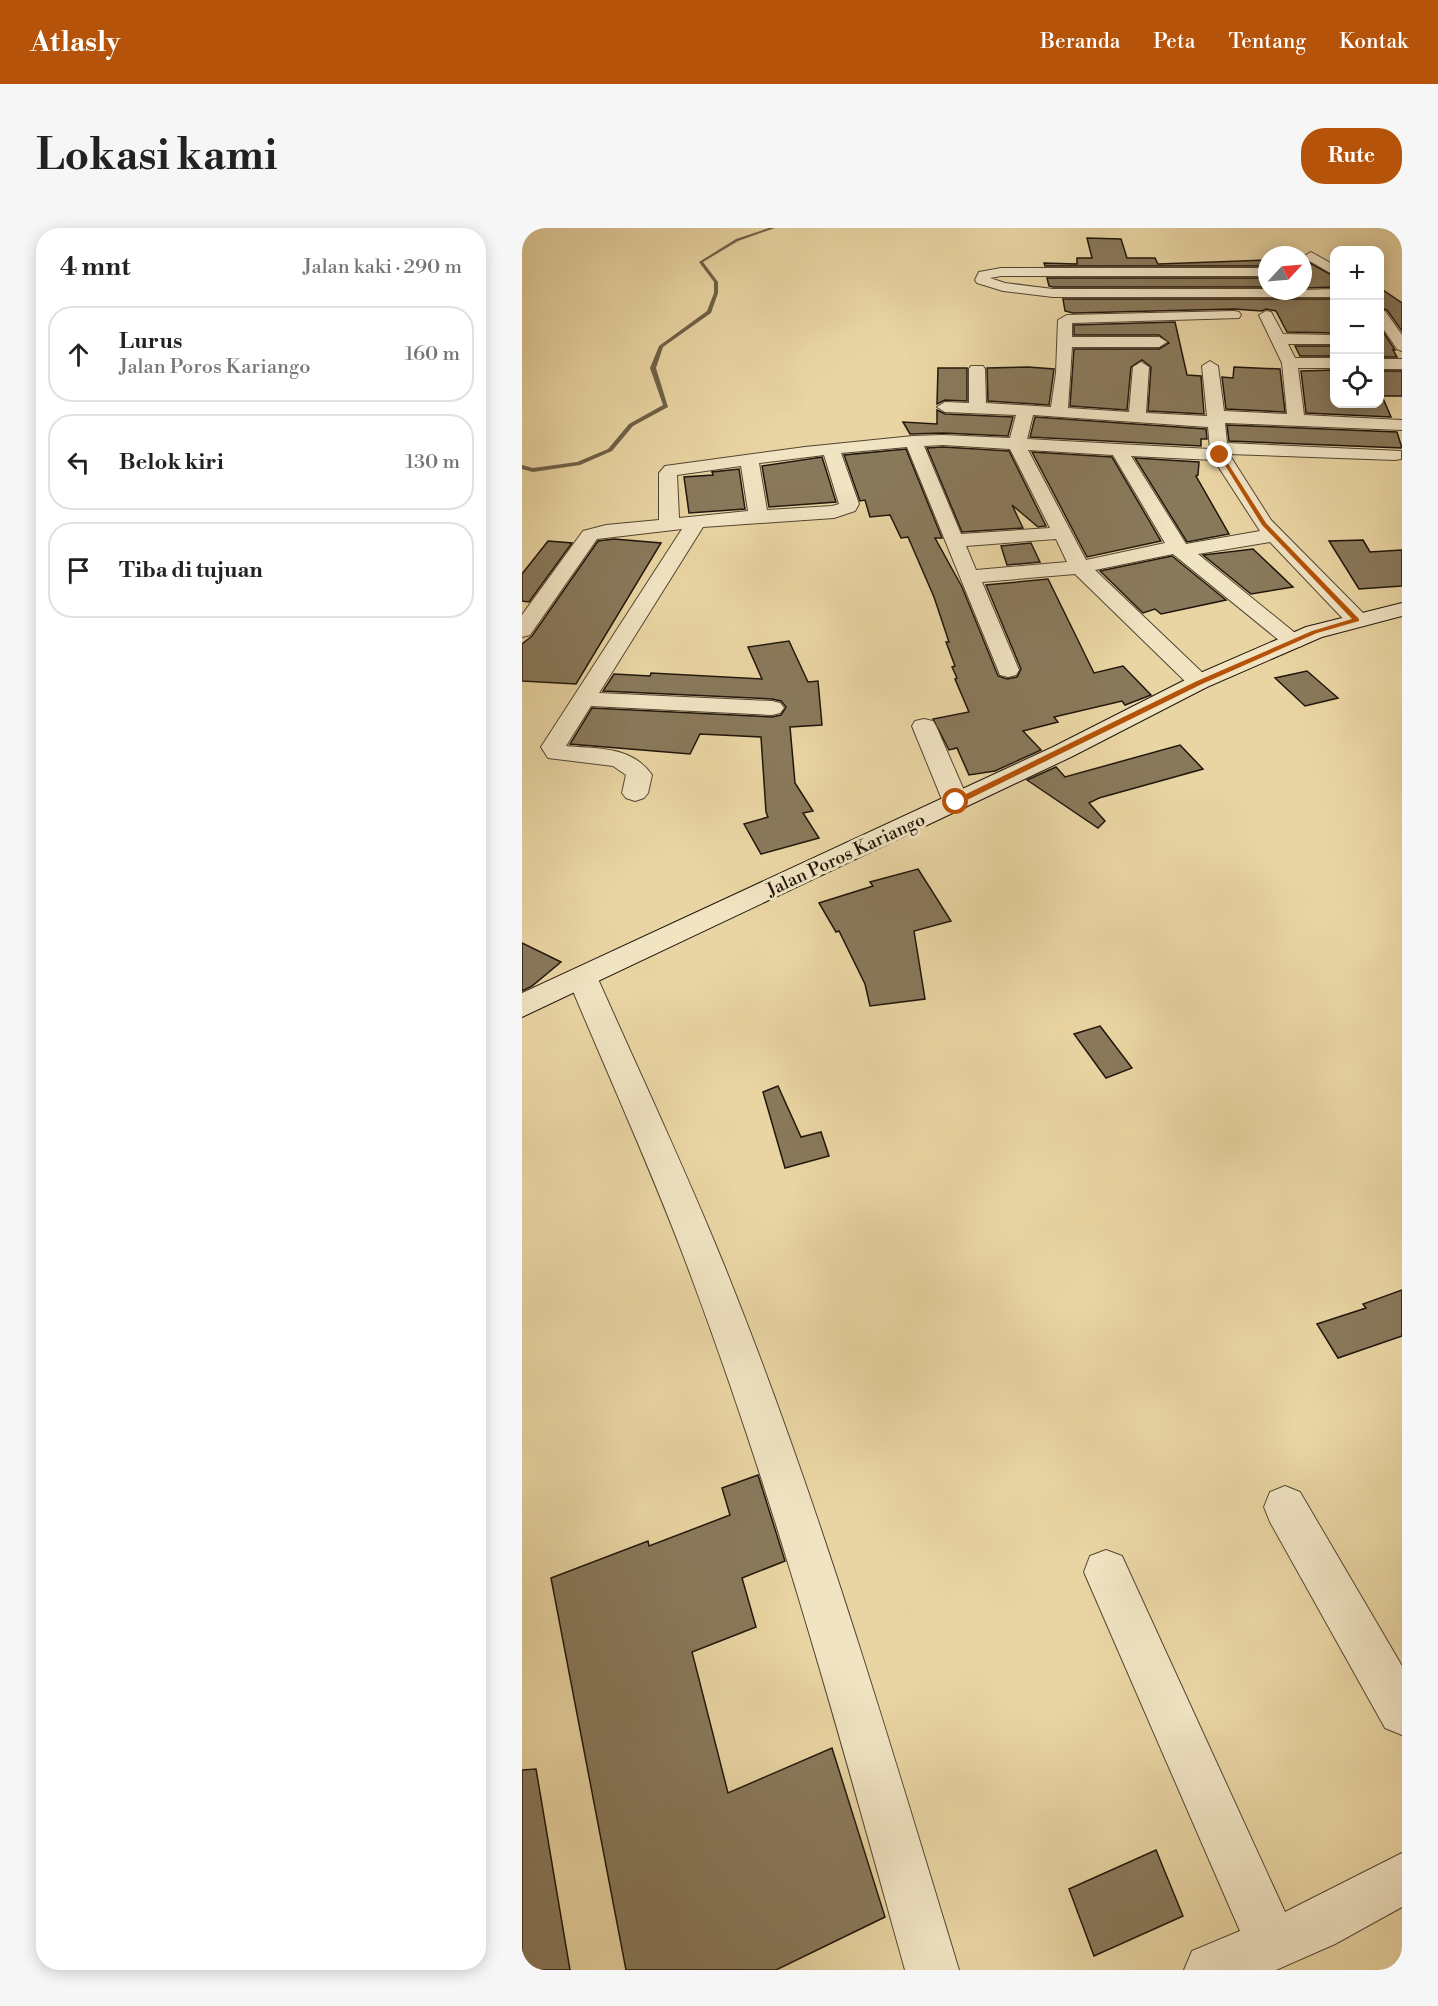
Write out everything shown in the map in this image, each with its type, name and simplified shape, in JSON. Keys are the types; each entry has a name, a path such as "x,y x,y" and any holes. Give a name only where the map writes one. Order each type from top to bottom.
{"street":[{"path":"1173,257 1190,264 1195,272"},
{"path":"1258,270 1001,272 984,275 982,280 1003,287 1053,293 1330,293"},
{"path":"1059,412 1064,373 1065,320 1072,318 1261,315 1279,339 1290,363 1296,420"},
{"path":"1384,319 1400,341"},
{"path":"1279,339 1330,339"},
{"path":"1384,339 1400,341"},
{"path":"1064,342 1159,342"},
{"path":"1290,363 1330,363"},
{"path":"1384,364 1402,364"},
{"path":"1210,366 1220,451 1274,535 1356,620"},
{"path":"1137,418 1141,367"},
{"path":"977,369 978,409"},
{"path":"945,408 1026,410 1137,418 1296,420 1402,425"},
{"path":"1372,408 1377,424"},
{"path":"1026,410 1017,443 1028,469 1080,567 1199,682"},
{"path":"669,524 668,473 671,470 913,441 955,440 1119,450 1395,455"},
{"path":"913,441 1008,670"},
{"path":"522,630 587,537 606,531 697,521 834,512 848,507 849,504 831,450"},
{"path":"1119,450 1179,549 1294,641"},
{"path":"748,460 758,516"},
{"path":"635,793 639,775 634,767 627,763 619,759 577,756 557,753 553,750 697,521"},
{"path":"954,541 1062,533"},
{"path":"969,576 1080,567 1274,535"},
{"name":"Jalan Poros Kariango","path":"522,1006 956,802 1199,682 1332,626 1402,609"},
{"path":"585,699 772,708"},
{"path":"924,726 956,802"},
{"path":"583,979 709,1275 773,1450 836,1642 932,1970"},
{"path":"1285,1508 1402,1711"},
{"path":"1106,1572 1273,1945"},
{"path":"1211,1970 1273,1945 1402,1880"}],"building":[{"path":"1087,238 1121,239 1127,258 1155,258 1158,264 1258,260 1258,266 1045,266 1044,263 1077,264 1077,258 1092,258"},
{"path":"1312,264 1330,274 1330,287 1312,288"},
{"path":"1047,278 1258,278 1258,287 1049,286"},
{"path":"1384,291 1402,303 1402,331 1384,309"},
{"path":"1063,299 1330,299 1330,333 1287,332 1276,311 1266,309 1262,311 1234,309 1073,313 1065,311"},
{"path":"1175,322 1187,375 1201,376 1204,414 1148,411 1151,367 1142,360 1131,367 1127,410 1070,406 1074,349 1159,349 1169,343 1159,335 1074,335 1074,325"},
{"path":"1384,333 1395,350 1393,350 1397,357 1384,357"},
{"path":"1295,346 1330,346 1330,356 1300,356"},
{"path":"1234,367 1280,369 1285,412 1226,409 1222,377 1233,378"},
{"path":"938,368 967,368 967,401 945,400 937,404"},
{"path":"987,368 1054,369 1049,405 988,401"},
{"path":"1330,370 1330,408 1384,408 1384,401 1391,417 1306,413 1301,371"},
{"path":"1384,371 1402,371 1402,396 1384,396"},
{"path":"937,410 945,414 1013,417 1008,436 910,434 903,422 937,424"},
{"path":"1035,417 1206,429 1207,439 1201,439 1201,446 1030,437"},
{"path":"1227,425 1397,432 1402,448 1229,441"},
{"path":"927,448 1009,451 1046,526 1038,527 1012,505 1023,528 962,532"},
{"path":"906,449 942,538 935,538 962,587 998,676 1007,679 1017,677 1021,669 986,585 1048,579 1094,673 1123,666 1151,695 1125,705 1122,701 1054,717 1058,722 1023,731 1041,750 995,771 969,775 957,748 949,750 933,719 969,712 955,679 957,678 952,667 955,666 946,642 949,642 934,597 908,537 901,538 890,515 870,517 865,500 860,501 844,455"},
{"path":"1032,452 1112,457 1161,541 1087,557"},
{"path":"822,457 836,502 769,507 762,466"},
{"path":"1135,458 1199,462 1196,476 1229,534 1187,542"},
{"path":"739,469 745,509 689,513 684,477 713,475 712,472"},
{"path":"614,539 661,543 576,684 522,681 522,644 532,636 598,541"},
{"path":"1363,540 1370,552 1402,550 1402,586 1359,589 1329,541"},
{"path":"548,541 572,543 529,602 522,601 522,574"},
{"path":"1031,543 1040,562 1007,565 1001,546"},
{"path":"1253,549 1293,587 1251,594 1203,555"},
{"path":"1172,556 1226,600 1161,614 1155,609 1143,613 1100,571"},
{"path":"789,641 808,682 818,681 822,725 790,727 795,783 813,811 803,813 819,838 761,854 744,824 768,817 761,737 700,734 690,754 570,744 592,708 772,717 781,715 786,707 781,701 772,699 603,691 614,674 650,676 651,673 762,679 748,647"},
{"path":"1307,671 1338,698 1305,706 1275,678"},
{"path":"1180,745 1203,769 1099,798 1089,803 1105,821 1098,828 1027,780 1056,767 1065,777"},
{"path":"918,869 951,921 914,931 925,999 870,1006 865,984 839,931 836,932 819,903 873,886 870,882"},
{"path":"522,943 561,962 532,986 522,991"},
{"path":"1100,1026 1132,1068 1106,1078 1074,1034"},
{"path":"778,1086 801,1137 821,1132 829,1156 785,1168 763,1092"},
{"path":"1402,1290 1402,1336 1338,1358 1317,1324 1366,1308 1363,1304"},
{"path":"758,1475 785,1561 742,1578 756,1627 692,1652 728,1793 832,1748 885,1917 776,1970 626,1970 551,1578 648,1541 649,1546 730,1515 722,1488"},
{"path":"536,1769 570,1970 522,1970 522,1770"},
{"path":"1156,1850 1183,1916 1094,1956 1069,1889"}],"waterway":[{"path":"522,467 533,470 578,464 610,450 631,425 666,406 653,368 661,346 709,312 716,293 716,282 701,262 737,240 773,228"}],"route":[{"path":"956,802 1062,752 1199,682 1314,632 1356,620 1264,524 1220,455"}]}
